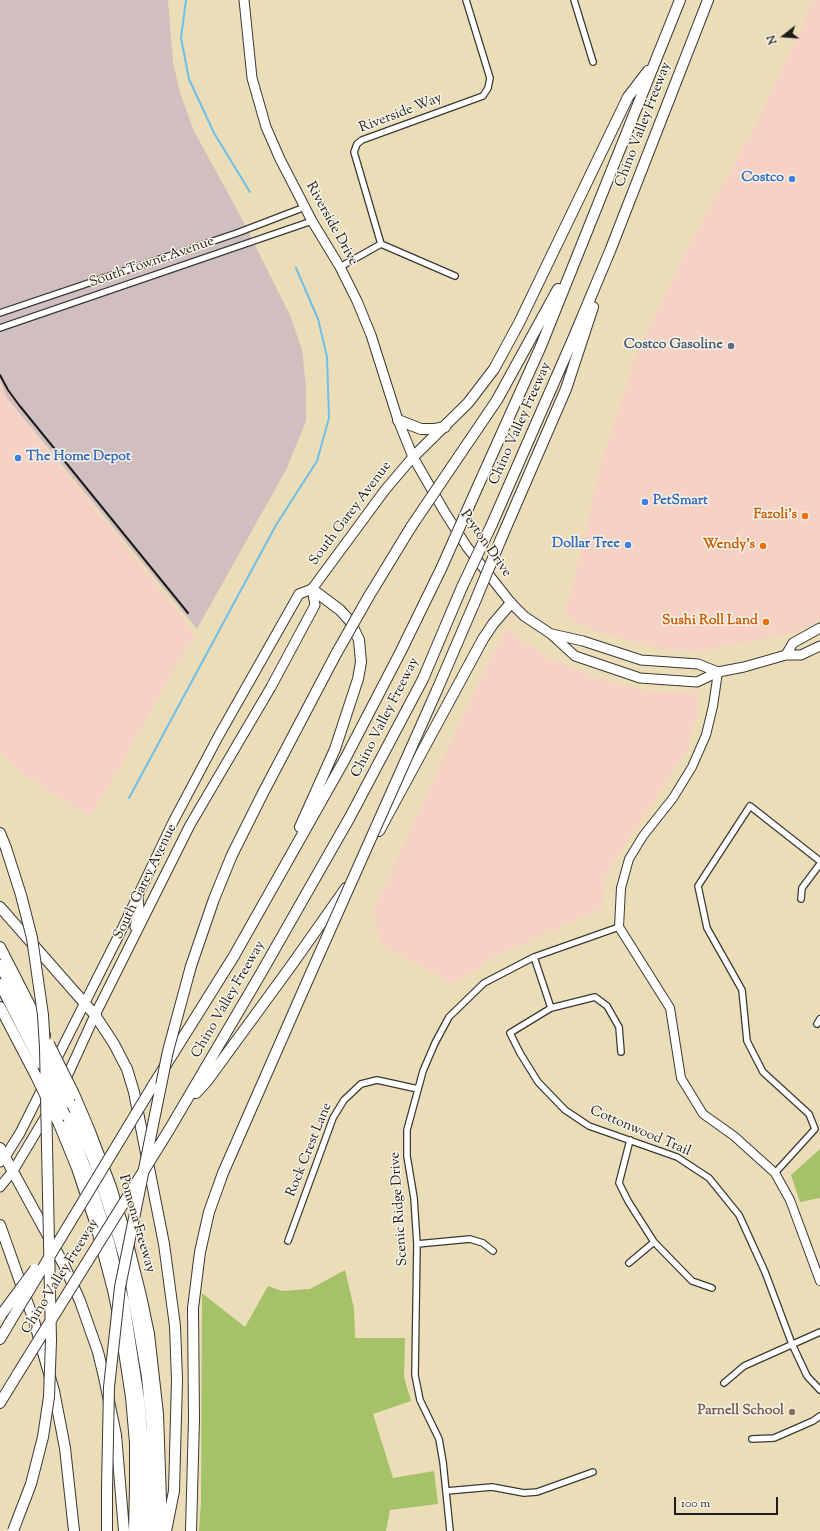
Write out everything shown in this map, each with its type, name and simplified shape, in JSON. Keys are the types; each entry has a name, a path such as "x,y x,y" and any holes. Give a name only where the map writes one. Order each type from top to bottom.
{"highway":[{"name":"Chino Valley Freeway","path":"0,1339 152,1087 234,956 345,759 401,651 442,569 541,346 680,0"},
{"name":"Chino Valley Freeway","path":"0,1403 169,1130 260,975 366,790 423,678 462,587 492,524 610,252 708,0"},
{"path":"413,457 445,427 474,396 503,354 628,97 655,62"},
{"path":"107,1531 109,1387 119,1294 174,1022 214,899 232,855 336,654 411,527 498,400 580,248"},
{"path":"190,1531 194,1419 193,1308 200,1252 209,1212 223,1173 437,690 566,388 577,358 610,252"},
{"path":"398,420 421,429 445,427"},
{"path":"284,866 335,749 358,679 361,662 359,640 350,620 340,610 312,589"},
{"path":"182,1108 207,1082 347,886 486,635 493,624 511,603"},
{"path":"0,833 22,895 32,938 43,1015 45,1048 51,1347 49,1397 43,1437 31,1484 13,1531"},
{"path":"0,907 95,1015 114,1044 127,1069 133,1087 169,1275 175,1326 177,1380 174,1491 166,1531"},
{"name":"Pomona Freeway","path":"0,947 99,1154 126,1236 149,1334 158,1414 162,1531"},
{"path":"0,965 48,1049"},
{"path":"0,984 65,1115 86,1169 109,1242 124,1302 139,1399 143,1442 144,1531"},
{"path":"0,1007 59,1124 77,1168 95,1222 113,1290 130,1390 135,1443 134,1531"},
{"path":"72,1099 118,1236 130,1278 148,1385 152,1429 153,1531"},
{"path":"2,1156 13,1171 64,1265 80,1301 98,1352 116,1435 124,1531"},
{"path":"0,1225 34,1321 54,1391 65,1448 74,1531"},
{"path":"1,1316 40,1263 60,1240"}],"main road":[{"name":"Riverside Drive","path":"244,0 252,78 266,127 280,160 312,221 340,267 357,301 372,335 398,420 413,457"},
{"name":"South Garey Avenue","path":"2,1156 20,1133 173,822 218,737 300,594 312,589 385,490 413,457"},
{"name":"Peyton Drive","path":"413,457 444,511 467,547 511,603 524,616 551,634 575,656 640,678 697,682 718,672 744,667 786,655 801,655 820,646"},
{"name":"South Garey Avenue","path":"0,1187 13,1171 60,1093 95,1015 190,825 271,687 315,605 312,589"},
{"path":"786,655 793,644 820,628"},
{"name":"Peyton Drive","path":"551,634 583,641 641,660 698,664 718,672"},
{"path":"131,944 139,908 137,896"}],"street":[{"name":"Riverside Way","path":"381,244 354,152 357,144 362,140 483,96 488,88 490,78 466,0"},
{"path":"574,0 593,62"},
{"name":"South Towne Avenue","path":"0,313 237,233 305,207"},
{"name":"South Towne Avenue","path":"0,328 312,221"},
{"path":"340,267 381,244 455,276"},
{"path":"718,672 713,706 706,735 692,767 673,798 643,836 629,859 621,888 619,927 670,1008 681,1078 702,1114 734,1136 775,1173 790,1200 820,1281"},
{"path":"775,1173 815,1129 809,1114 763,1072 747,1041 742,990 707,928 698,886 750,806 820,863 802,888 801,899"},
{"name":"Scenic Ridge Drive","path":"450,1531 439,1439 420,1400 414,1375 417,1244 414,1198 407,1156 408,1130 423,1071 435,1043 449,1017 484,982 534,958 619,927"},
{"path":"534,958 551,1008 595,997 607,1006 619,1027 621,1052"},
{"name":"Cottonwood Trail","path":"551,1008 510,1033 520,1053 538,1082 565,1110 588,1126 677,1157 709,1178 739,1216 765,1272 792,1344 807,1376 820,1390"},
{"name":"Rock Crest Lane","path":"288,1241 333,1118 344,1100 361,1084 377,1080 418,1089"},
{"path":"630,1140 620,1183 628,1201 654,1242 692,1281 712,1288"},
{"path":"417,1244 470,1239 483,1243 493,1251"},
{"path":"629,1264 654,1242"},
{"path":"724,1383 744,1366 820,1332"},
{"path":"752,1439 774,1438 813,1421 820,1416"},
{"path":"446,1491 492,1487 524,1494 537,1492 592,1472"}],"shaded area":[{"path":"0,0 168,0 173,62 180,93 194,131 240,215 290,315 302,350 306,386 306,421 286,470 197,629 7,398 0,380"},
{"path":"812,0 820,0 820,619 815,623 790,634 696,652 661,649 593,631 564,615 578,566 599,469 633,363 681,260 755,126 804,22"},
{"path":"0,380 7,398 195,633 90,817 27,777 0,753"},
{"path":"506,628 546,657 599,678 654,692 698,691 698,714 687,750 607,873 602,908 497,956 454,984 381,944 373,911 481,676"}],"green space":[{"path":"820,1149 820,1198 800,1202 791,1175"},
{"path":"345,1270 354,1308 355,1338 405,1338 404,1377 411,1401 373,1414 393,1478 434,1471 438,1504 390,1510 386,1531 199,1531 201,1501 202,1293 245,1327 268,1286 282,1291 310,1289"}],"waterway":[{"path":"186,0 181,38 189,79 214,133 250,192"},
{"path":"129,798 276,525 317,461 329,418 327,357 318,319 296,268"}],"railway":[{"path":"0,375 8,390 19,405 188,613"}],"place":[{"name":"Costco","path":"792,179"},
{"name":"Costco Gasoline","path":"731,346"},
{"name":"The Home Depot","path":"18,458"},
{"name":"PetSmart","path":"645,502"},
{"name":"Fazoli's","path":"805,516"},
{"name":"Dollar Tree","path":"628,545"},
{"name":"Wendy's","path":"763,546"},
{"name":"Sushi Roll Land","path":"766,622"},
{"name":"Parnell School","path":"792,1412"}]}
